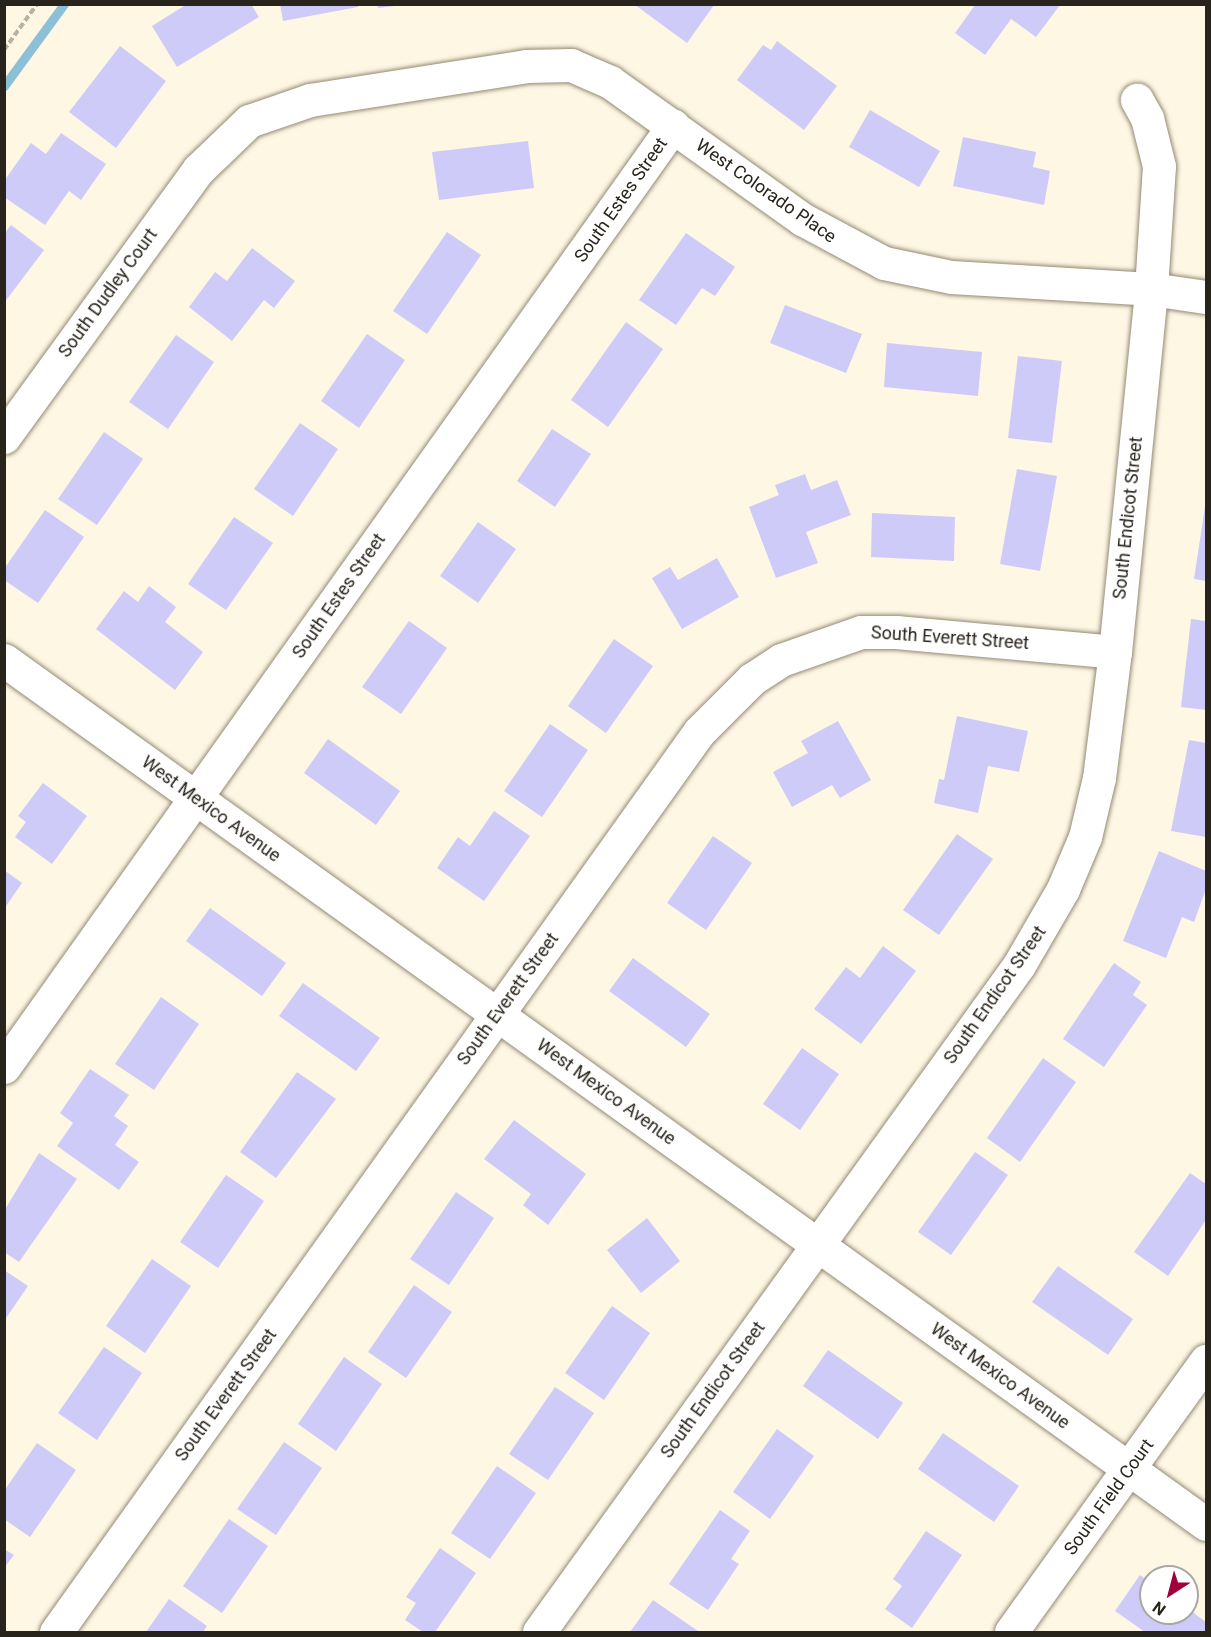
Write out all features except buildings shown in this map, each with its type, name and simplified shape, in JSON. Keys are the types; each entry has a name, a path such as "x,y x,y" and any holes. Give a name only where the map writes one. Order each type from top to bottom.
{"street":[{"name":"West Colorado Place","path":"214,151 249,121 290,104 549,64 571,65 600,77 674,126 802,219 884,263 951,276 1151,289 1206,297"},
{"name":"South Endicot Street","path":"539,1632 1019,965 1063,889 1085,837 1099,778 1115,652 1151,289 1159,166 1147,118 1137,99"},
{"name":"South Estes Street","path":"4,1067 674,126"},
{"name":"South Dudley Court","path":"4,438 214,151"},
{"name":"South Everett Street","path":"56,1632 699,732 752,679 780,660 861,632 1115,652"},
{"name":"West Mexico Avenue","path":"4,660 1206,1524"},
{"name":"South Field Court","path":"1011,1632 1206,1361"}],"path":[{"path":"4,50 37,4"}],"waterway":[{"path":"4,86 64,4"}]}
